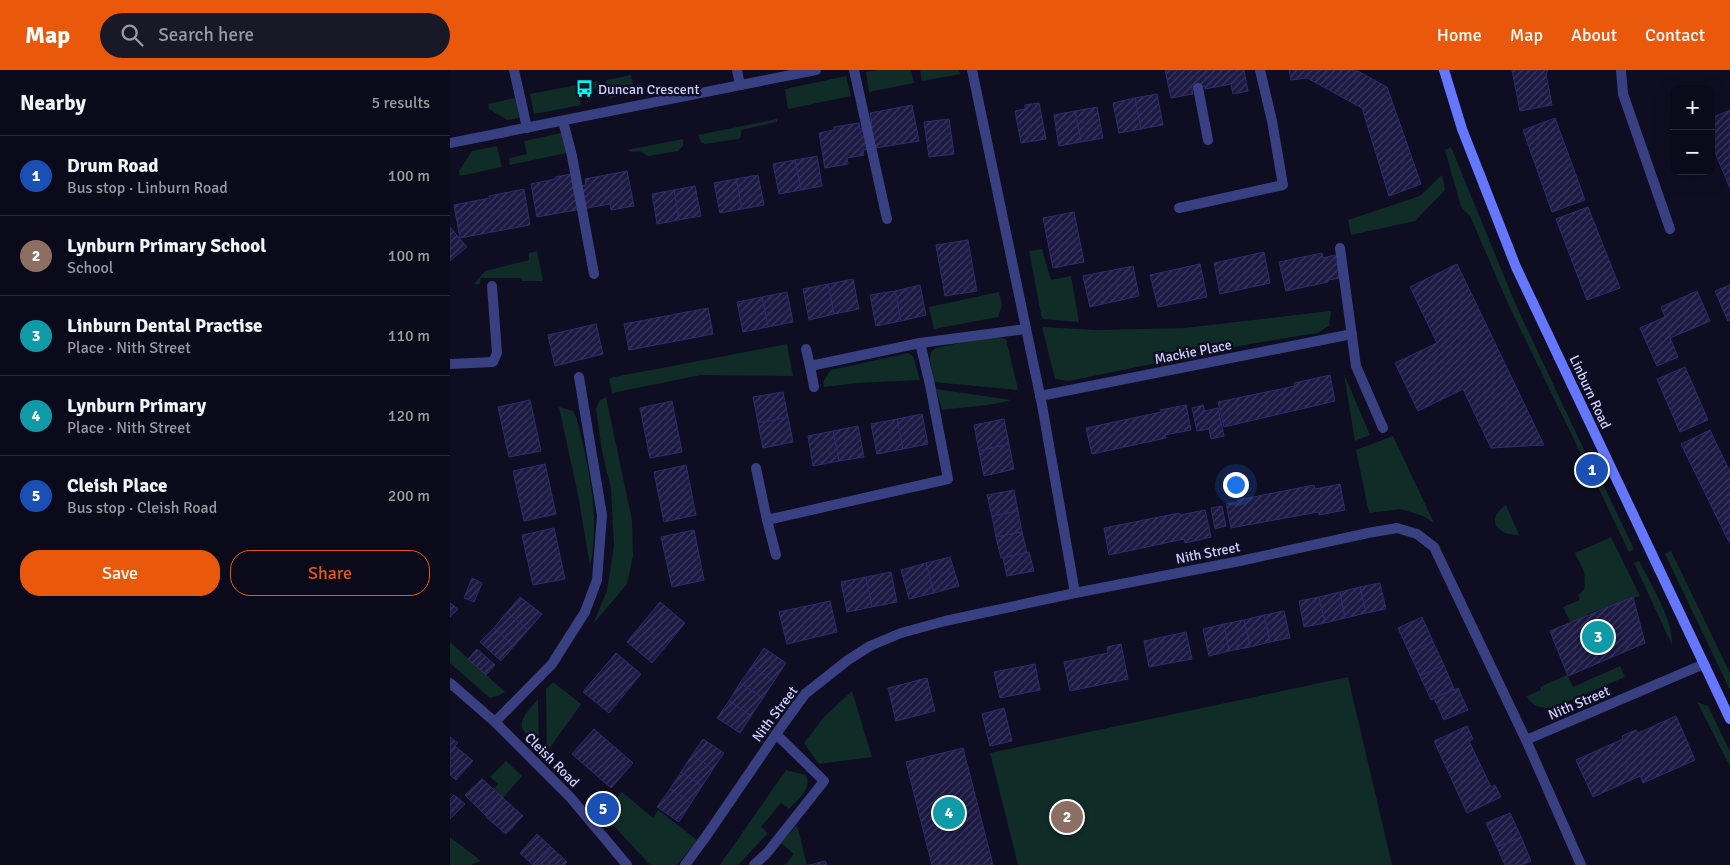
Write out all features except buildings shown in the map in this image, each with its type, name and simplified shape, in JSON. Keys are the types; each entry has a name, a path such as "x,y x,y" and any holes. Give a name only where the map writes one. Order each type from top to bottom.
{"street":[{"path":"514,70 527,128"},
{"path":"737,70 740,85"},
{"path":"450,144 816,70"},
{"path":"854,70 887,219"},
{"path":"972,70 1040,396 1075,593"},
{"path":"1179,208 1283,185 1272,122 1260,70"},
{"name":"Linburn Road","path":"1444,70 1462,129 1516,267 1730,719"},
{"path":"1621,70 1623,94 1670,229"},
{"path":"1198,88 1208,140"},
{"path":"563,121 572,156 594,274"},
{"path":"1340,248 1356,366 1383,428"},
{"path":"450,364 493,362 498,353 492,286"},
{"path":"810,366 920,343 1025,329"},
{"name":"Mackie Place","path":"1040,396 1352,334"},
{"path":"767,520 948,479 920,343"},
{"path":"806,349 814,387"},
{"path":"494,722 552,664 585,612 597,580 602,515 579,377"},
{"path":"756,468 776,556"},
{"name":"Nith Street","path":"685,865 805,694 848,660 870,646 901,633 944,622 1075,593 1240,561 1368,532 1397,528 1417,534 1434,547 1526,740 1704,664"},
{"name":"Cleish Road","path":"450,683 494,722 570,797 627,865"},
{"path":"754,865 767,853 824,781 776,734"},
{"path":"1526,740 1581,865"}],"green space":[{"path":"911,70 914,83 869,92 866,72"},
{"path":"920,70 958,70 961,74 922,81"},
{"path":"631,75 635,93 610,98 606,80"},
{"path":"846,76 851,96 788,109 785,89"},
{"path":"598,81 599,88 579,92 581,105 534,114 530,94"},
{"path":"515,98 519,118 507,120 489,109 488,104"},
{"path":"777,119 777,122 741,130 741,137 738,139 705,144 701,142 698,135"},
{"path":"561,133 566,153 510,165 509,158 527,154 524,141"},
{"path":"683,139 683,146 678,151 648,156 640,151 631,152 627,150"},
{"path":"497,146 502,167 460,176 459,171 472,151"},
{"path":"1451,147 1515,303 1585,452 1581,454 1509,306 1470,216 1461,207 1445,150"},
{"path":"1442,175 1445,190 1415,221 1351,235 1348,220 1420,196"},
{"path":"1042,249 1051,280 1071,276 1079,322 1042,319 1029,251"},
{"path":"537,251 543,281 522,281 520,278 481,278 480,284 474,284 485,271 529,260 529,253"},
{"path":"999,292 1002,305 998,317 934,329 929,307"},
{"path":"1331,311 1329,326 1317,333 1250,344 1069,381 1055,379 1042,327 1096,330 1185,328"},
{"path":"993,336 1006,339 1018,390 934,382 930,360 931,352 936,348"},
{"path":"787,344 793,376 701,375 612,393 609,378"},
{"path":"908,353 913,356 920,380 858,383 824,387 823,382 831,370"},
{"path":"1344,374 1370,435 1355,441"},
{"path":"936,389 1011,400 994,404 942,410"},
{"path":"606,397 632,520 633,556 627,584 593,624 607,591 614,546 611,489 602,451 596,409 600,400"},
{"path":"559,407 573,411 577,419 589,473 594,510 593,548 590,566 578,495"},
{"path":"1393,436 1434,523 1423,516 1401,509 1369,513 1356,450"},
{"path":"1600,478 1634,549 1629,552 1595,481"},
{"path":"1506,505 1519,535 1505,532 1496,526 1496,516"},
{"path":"1611,537 1640,596 1587,614 1589,620 1572,625 1563,607 1580,600 1578,595 1584,590 1585,584 1583,570 1575,553"},
{"path":"1671,551 1730,673 1730,690 1665,554"},
{"path":"1639,561 1665,614 1672,636 1672,645 1634,563"},
{"path":"450,642 505,692 490,698 450,663"},
{"path":"1620,666 1625,677 1552,708 1537,706 1531,703 1527,696 1541,690 1540,687 1567,675 1573,687"},
{"path":"1348,677 1392,865 1018,865 990,753"},
{"path":"553,682 581,704 547,752 546,689"},
{"path":"852,691 872,757 819,764 804,743 824,717"},
{"path":"538,699 539,743 526,734 522,726 526,713"},
{"path":"1697,702 1708,706 1730,752 1730,766"},
{"path":"506,761 522,776 503,798 493,789 498,784 490,777"},
{"path":"786,770 806,775 806,790 789,809 781,803 761,827 768,833 738,865 720,865"},
{"path":"622,792 653,818 658,810 697,840 677,865 650,865 601,812"},
{"path":"797,825 807,865 785,865 794,854 781,843"},
{"path":"450,837 481,861 470,865 450,865"}],"place":[{"name":"Duncan Crescent","path":"584,89"},
{"name":"Drum Road","path":"1592,470"},
{"name":"Linburn Dental Practise","path":"1598,637"},
{"name":"Cleish Place","path":"603,809"},
{"name":"Lynburn Primary","path":"949,813"},
{"name":"Lynburn Primary School","path":"1067,817"}]}
